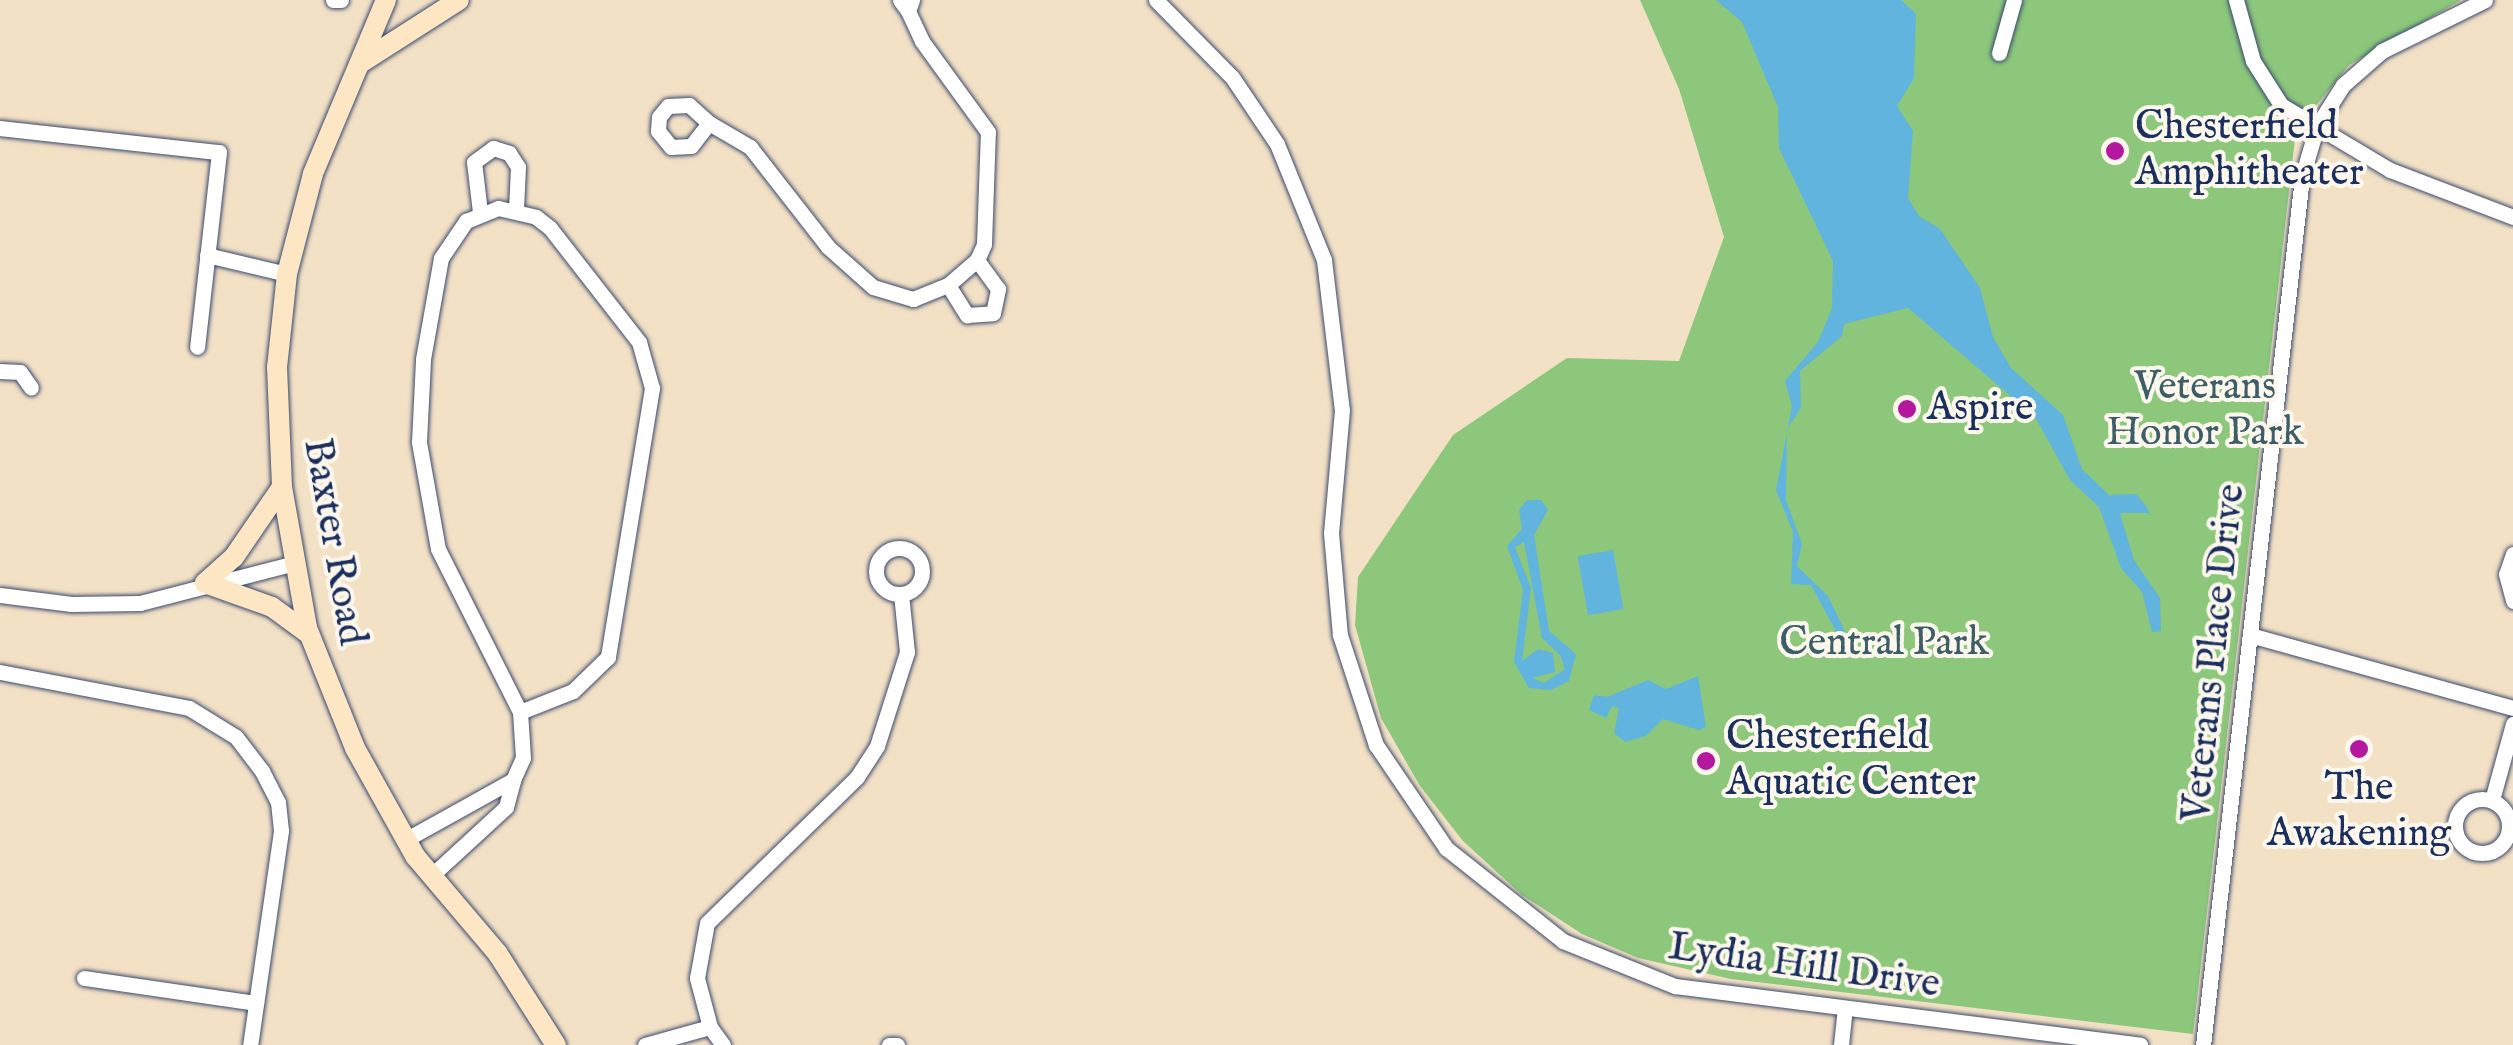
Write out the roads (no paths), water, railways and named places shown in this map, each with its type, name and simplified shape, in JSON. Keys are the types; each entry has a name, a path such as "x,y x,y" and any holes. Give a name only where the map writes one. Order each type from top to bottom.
{"main road":[{"name":"Baxter Road","path":"386,0 313,174 287,274 277,367 282,487 308,634 354,748 405,840 498,954 556,1045"},
{"path":"362,62 459,0"},
{"path":"282,487 234,557 206,584 272,607 308,634"}],"street":[{"path":"333,0 341,0"},
{"name":"Lydia Hill Drive","path":"1156,0 1232,77 1277,144 1324,260 1342,410 1333,581 1354,684 1376,745 1446,848 1563,941 1675,986 2140,1045"},
{"path":"1999,53 2014,0"},
{"path":"2236,0 2265,89 2390,170 2513,217"},
{"name":"Veterans Place Drive","path":"2204,1045 2302,177 2317,126 2342,85 2382,51 2485,0"},
{"path":"709,123 750,147 828,247 873,287 912,299 948,284 977,260 984,244 988,132 922,40 907,4"},
{"path":"0,128 219,152 196,347"},
{"path":"480,212 474,162 493,148 509,152 518,167 516,209"},
{"path":"431,876 506,807 526,740 520,712 444,567 419,442 423,359 441,258 450,237 480,212 516,209 550,228 639,342 652,388 608,657 573,691 520,712"},
{"path":"207,256 287,274"},
{"path":"948,284 967,315 993,313 998,288 977,260"},
{"path":"0,371 20,372 30,388"},
{"path":"2513,554 2506,574 2513,600"},
{"path":"0,595 71,604 140,603 295,563"},
{"path":"645,1045 715,1039 697,978 707,922 857,777 877,746 907,652 901,594"},
{"path":"2250,635 2513,708"},
{"path":"0,672 189,708 250,753 278,802 280,831 250,1045"},
{"path":"2492,800 2513,724"},
{"path":"405,840 513,780"},
{"path":"84,978 256,1002"},
{"path":"1841,1045 1845,1008"},
{"path":"889,1045 897,1045"}],"water":[{"path":"1716,0 1901,0 1916,14 1914,78 1897,106 1913,131 1908,198 1919,216 1940,229 1980,288 1993,337 2011,368 2063,415 2082,469 2109,495 2136,494 2146,506 2150,513 2120,513 2134,560 2160,598 2161,631 2152,632 2142,592 2121,568 2099,507 2070,480 2035,417 1908,308 1844,324 1842,336 1800,371 1801,408 1788,428 1792,406 1785,381 1818,342 1832,308 1833,261 1779,148 1778,107 1742,22"},
{"path":"1787,433 1786,500 1802,544 1797,566 1828,596 1849,640 1845,648 1811,585 1791,584 1793,532 1776,490"},
{"path":"1527,500 1541,500 1548,510 1534,535 1549,631 1576,654 1569,681 1551,690 1529,688 1514,662 1523,590 1507,546 1522,529 1519,510","holes":["1524,542 1542,638 1560,655 1565,669 1544,683 1532,678 1555,672 1553,653 1538,649 1522,661 1531,588 1515,547"]},
{"path":"1613,550 1623,609 1588,615 1578,556"},
{"path":"1698,676 1706,727 1699,730 1663,719 1646,736 1625,742 1614,733 1619,708 1612,706 1606,718 1589,710 1594,695 1607,697 1648,680 1666,689"}],"place":[{"name":"Chesterfield Amphitheater","path":"2115,151"},
{"name":"Aspire","path":"1907,409"},
{"name":"The Awakening","path":"2359,749"},
{"name":"Chesterfield Aquatic Center","path":"1706,761"}],"park label":[{"name":"Veterans Honor Park","path":"2205,411"},
{"name":"Central Park","path":"1884,644"}]}
